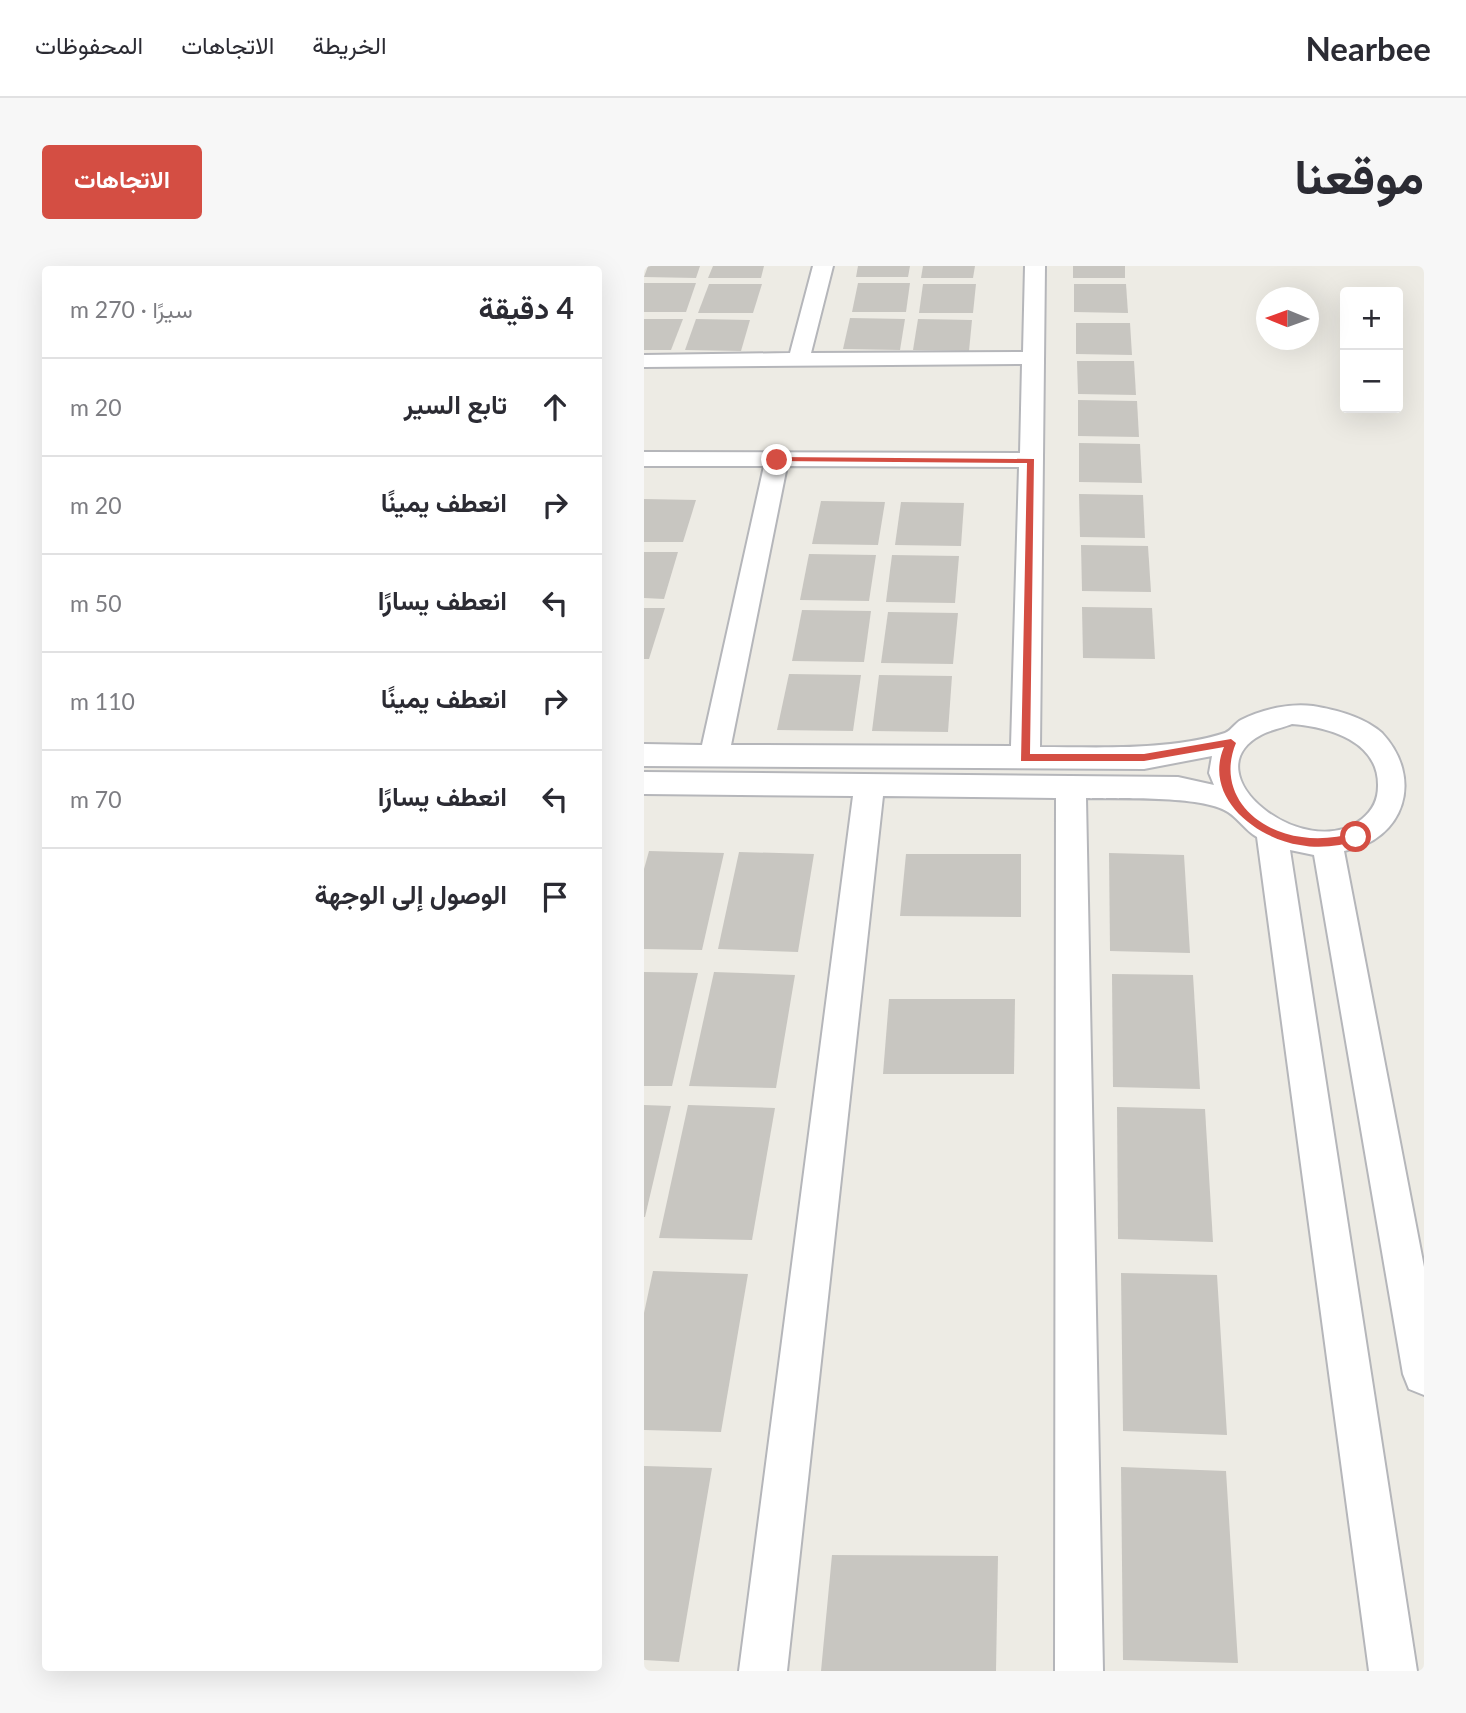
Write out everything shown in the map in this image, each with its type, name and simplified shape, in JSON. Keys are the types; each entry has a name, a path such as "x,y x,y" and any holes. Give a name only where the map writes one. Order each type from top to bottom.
{"street":[{"path":"799,360 822,266"},
{"path":"1025,758 1035,266"},
{"path":"644,360 1033,358"},
{"path":"644,460 1031,460"},
{"path":"714,756 777,460"},
{"path":"1291,714 1320,716 1347,725 1371,740 1388,760 1395,782 1392,804 1379,824 1356,837 1328,843 1299,841 1272,833 1250,819 1233,801 1224,771 1224,761 1231,743 1246,728 1267,718 1291,714"},
{"path":"644,755 1144,758 1231,743"},
{"path":"644,783 1178,788 1233,801"},
{"path":"763,1671 869,785"},
{"path":"1071,787 1079,1671"},
{"path":"1272,833 1393,1671"},
{"path":"1328,843 1424,1374"}],"building":[{"path":"648,266 700,266 696,278 644,277"},
{"path":"713,266 764,266 761,278 708,278"},
{"path":"858,266 910,266 908,277 856,277"},
{"path":"923,266 975,266 973,278 921,278"},
{"path":"1073,266 1125,266 1125,278 1073,278"},
{"path":"644,283 696,283 686,312 644,312"},
{"path":"858,283 910,283 906,312 852,312"},
{"path":"709,284 762,284 753,313 698,313"},
{"path":"923,284 976,284 973,313 919,313"},
{"path":"1074,284 1126,284 1128,313 1074,312"},
{"path":"850,318 905,319 900,350 843,349"},
{"path":"644,319 683,319 671,350 644,350"},
{"path":"696,319 750,320 741,351 685,350"},
{"path":"918,319 972,320 969,351 913,350"},
{"path":"1076,323 1130,323 1132,355 1076,354"},
{"path":"1077,361 1134,361 1136,395 1078,394"},
{"path":"1078,400 1137,401 1139,437 1078,436"},
{"path":"1079,443 1140,444 1142,483 1079,482"},
{"path":"1079,494 1143,495 1145,538 1080,537"},
{"path":"644,499 696,500 683,542 644,542"},
{"path":"821,501 885,502 878,545 812,544"},
{"path":"901,502 964,503 961,546 895,545"},
{"path":"1081,545 1148,546 1151,592 1082,591"},
{"path":"644,552 678,552 664,599 644,598"},
{"path":"809,554 876,555 869,601 800,600"},
{"path":"892,555 959,556 955,603 886,602"},
{"path":"1082,607 1152,608 1155,659 1083,658"},
{"path":"644,608 665,608 649,659 644,659"},
{"path":"802,610 871,611 864,662 792,661"},
{"path":"888,612 958,613 953,664 881,663"},
{"path":"789,674 861,675 853,731 777,730"},
{"path":"879,675 952,676 948,732 872,731"},
{"path":"649,851 724,853 702,950 644,949 644,869"},
{"path":"739,852 814,854 798,952 718,949"},
{"path":"1109,853 1184,855 1190,953 1110,951"},
{"path":"906,854 1021,854 1021,917 900,916"},
{"path":"644,972 698,973 672,1086 644,1086"},
{"path":"714,972 795,975 776,1088 689,1086"},
{"path":"1112,974 1193,975 1200,1089 1113,1087"},
{"path":"889,999 1015,999 1014,1074 883,1074"},
{"path":"644,1105 671,1106 645,1217 644,1217"},
{"path":"688,1105 775,1108 752,1240 659,1238"},
{"path":"1117,1107 1205,1109 1213,1242 1118,1239"},
{"path":"653,1271 748,1274 721,1432 644,1430 644,1313"},
{"path":"1121,1273 1217,1275 1227,1435 1123,1431"},
{"path":"644,1466 712,1468 679,1662 644,1660"},
{"path":"1121,1467 1226,1471 1238,1663 1123,1660"},
{"path":"832,1555 998,1556 996,1671 821,1671"}],"route":[{"path":"777,460 1031,460 1025,758 1144,758 1231,743 1224,761 1224,781 1233,801 1250,819 1272,833 1299,841 1328,843 1356,837"}]}
